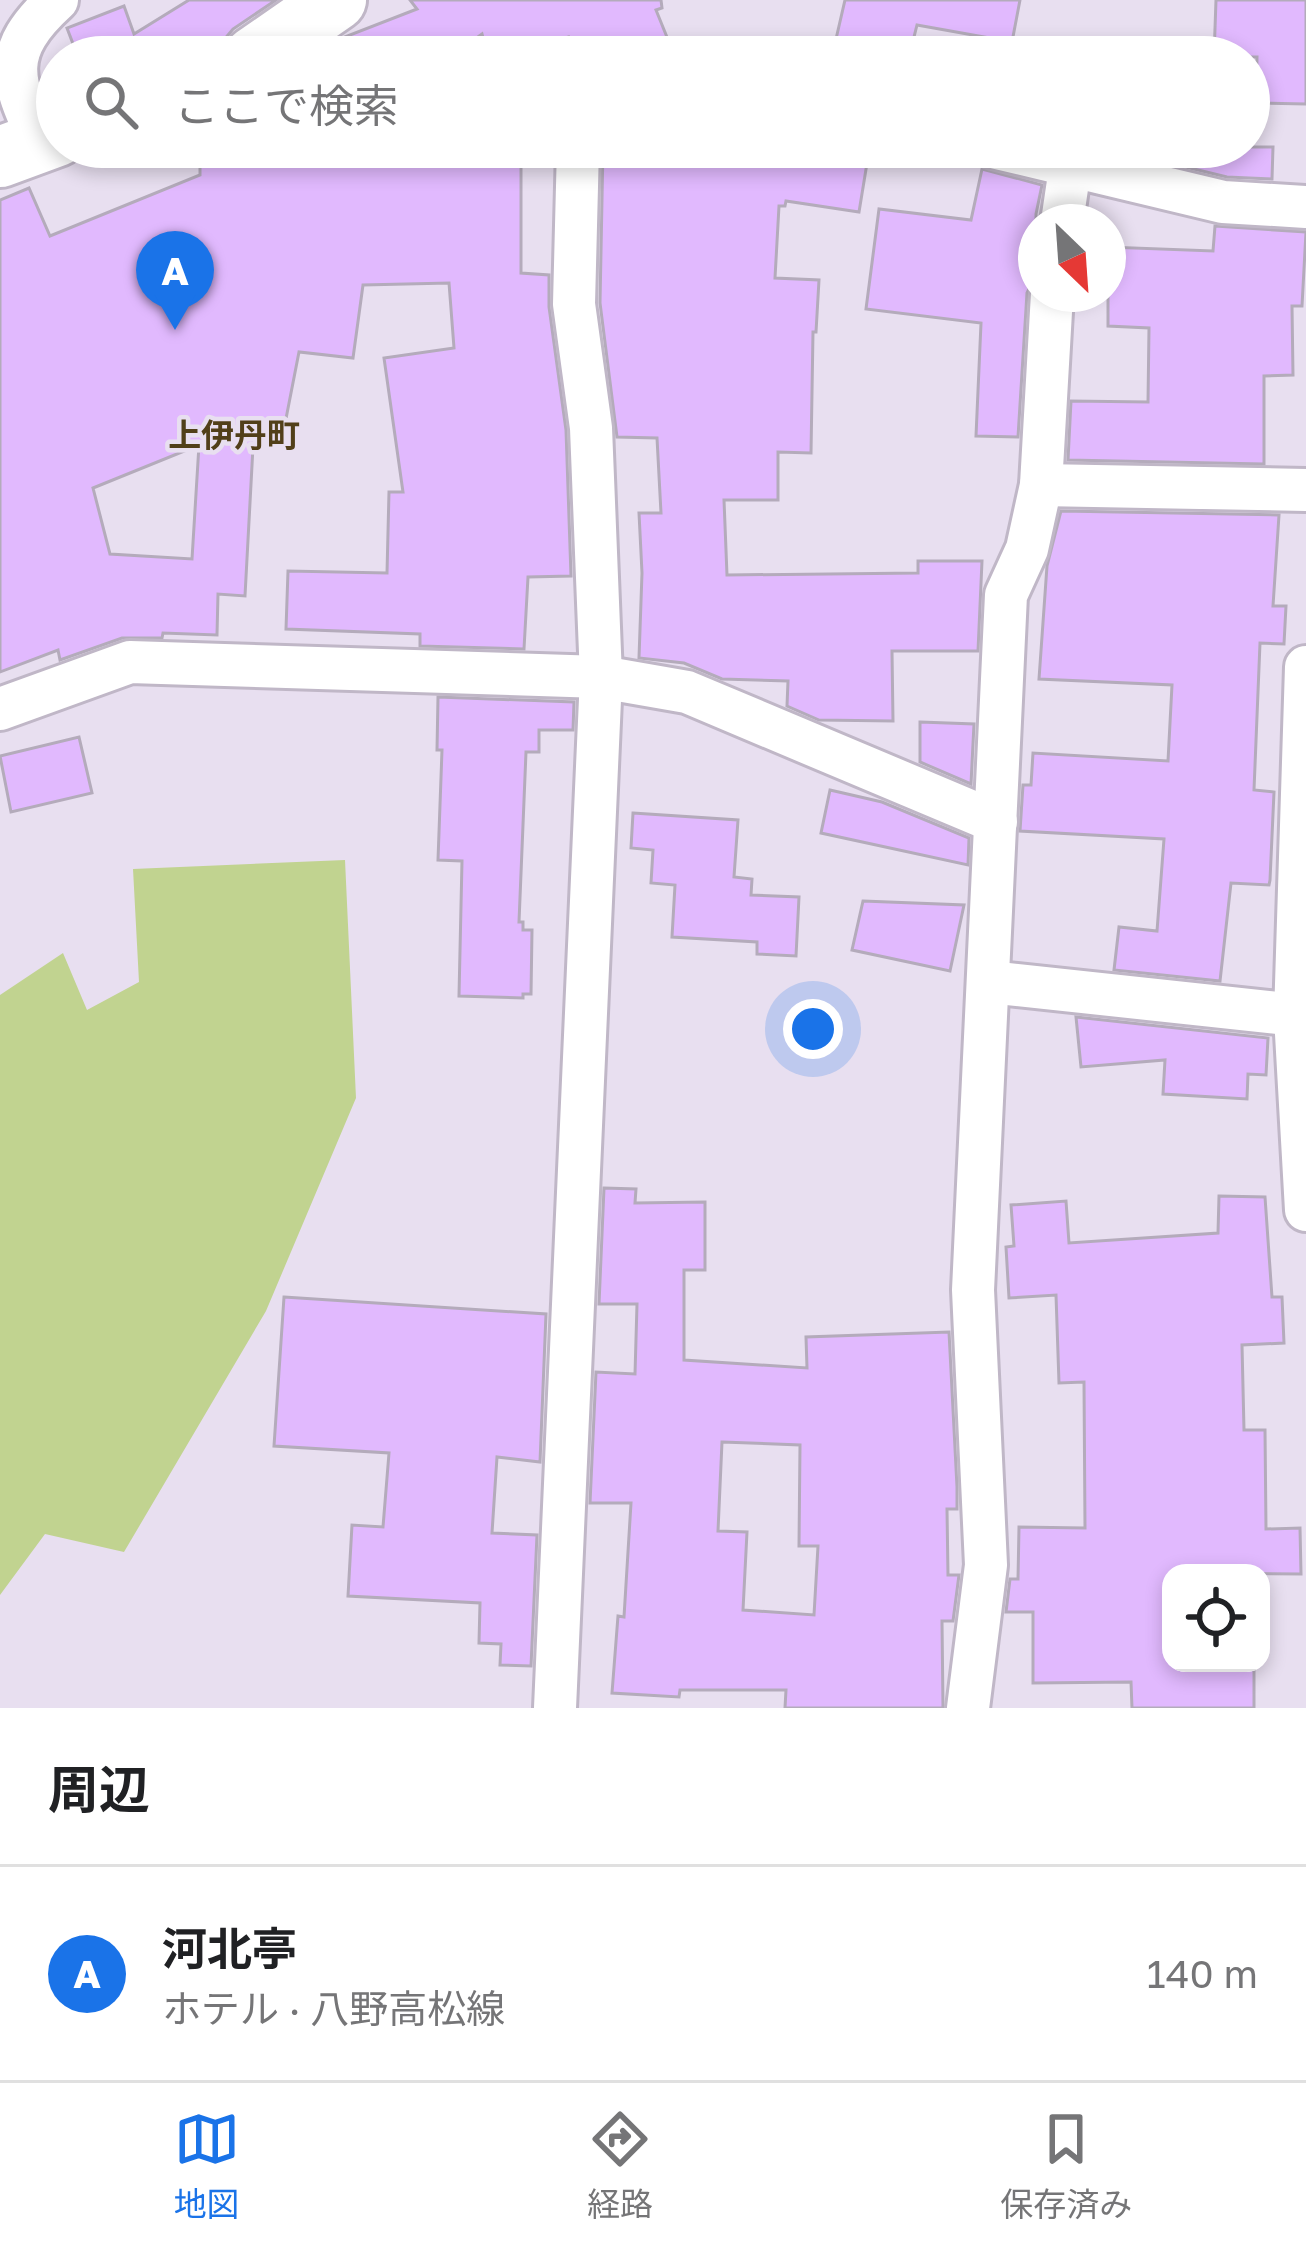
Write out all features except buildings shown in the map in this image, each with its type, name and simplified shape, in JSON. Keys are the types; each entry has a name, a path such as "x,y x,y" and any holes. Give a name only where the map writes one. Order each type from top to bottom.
{"main road":[{"path":"284,36 336,0"}],"street":[{"path":"32,145 14,86 20,44 57,0"},
{"path":"556,1708 601,677 591,428 574,304 577,168"},
{"path":"1065,204 1070,168 1223,202 1306,207"},
{"path":"968,1708 986,1565 973,1290 1006,595 1027,549 1041,485 1051,312"},
{"path":"1041,485 1306,490"},
{"path":"0,709 130,662 601,677 687,692 996,822"},
{"path":"1306,667 1301,1016 1306,1210"},
{"path":"989,982 1301,1016"}],"green space":[{"path":"345,860 356,1098 266,1311 124,1552 45,1534 0,1595 0,995 63,953 87,1010 139,982 133,869"}],"place":[{"name":"河北亭","path":"175,330"}],"district":[{"name":"上伊丹町","path":"234,434"}]}
